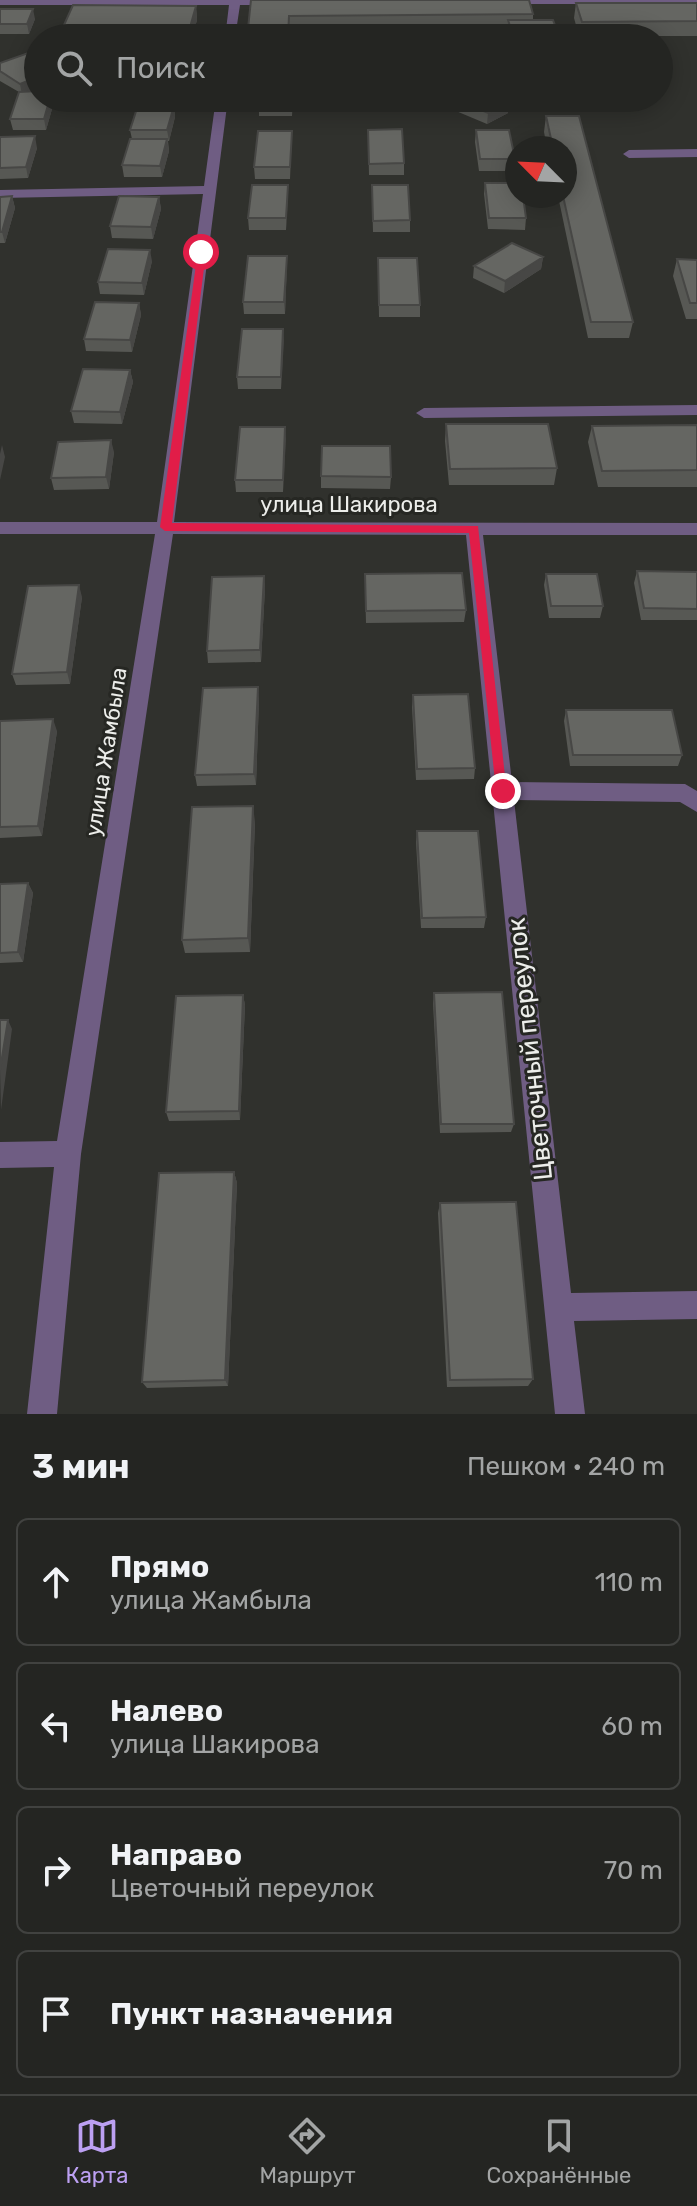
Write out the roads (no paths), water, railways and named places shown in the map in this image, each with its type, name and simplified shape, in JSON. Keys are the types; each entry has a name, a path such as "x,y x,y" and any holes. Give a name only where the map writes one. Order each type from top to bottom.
{"street":[{"path":"232,24 235,1"},
{"path":"495,1 697,1"},
{"path":"8,2 295,2"},
{"name":"улица Жамбыла","path":"42,1414 68,1154 165,527 220,112"},
{"path":"629,154 697,153"},
{"path":"0,194 209,190"},
{"path":"424,413 697,410"},
{"name":"улица Шакирова","path":"0,528 697,529"},
{"name":"Цветочный переулок","path":"474,529 570,1414"},
{"path":"503,791 685,793 697,803"},
{"path":"0,1155 68,1154"},
{"path":"558,1307 697,1305"}]}
